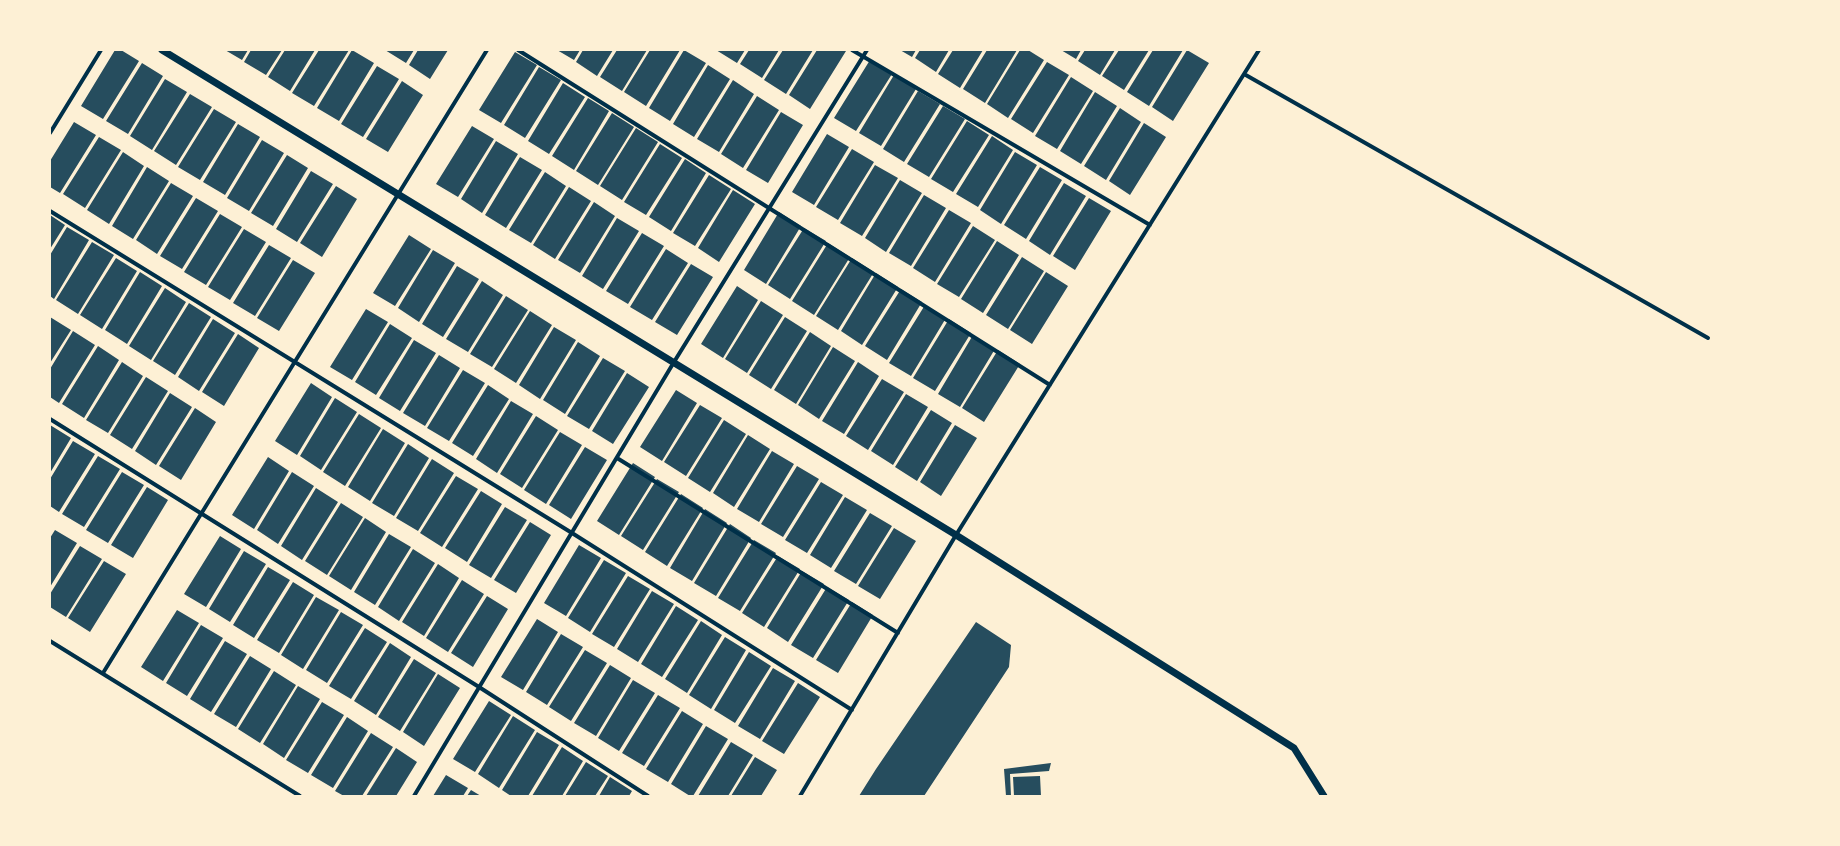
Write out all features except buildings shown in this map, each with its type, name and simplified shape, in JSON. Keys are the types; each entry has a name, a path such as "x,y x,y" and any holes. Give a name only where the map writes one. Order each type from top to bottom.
{"street":[{"path":"50,133 101,50"},
{"path":"162,50 956,535 1294,748 1324,796"},
{"path":"103,673 487,50"},
{"path":"518,50 1050,385"},
{"path":"852,50 1150,225"},
{"path":"414,796 674,362 867,50"},
{"path":"800,796 956,535 1259,50"},
{"path":"1244,74 1708,338"},
{"path":"50,211 294,363 572,533 852,710"},
{"path":"50,420 479,687 648,796"},
{"path":"617,458 898,633"},
{"path":"50,640 300,796"}]}
